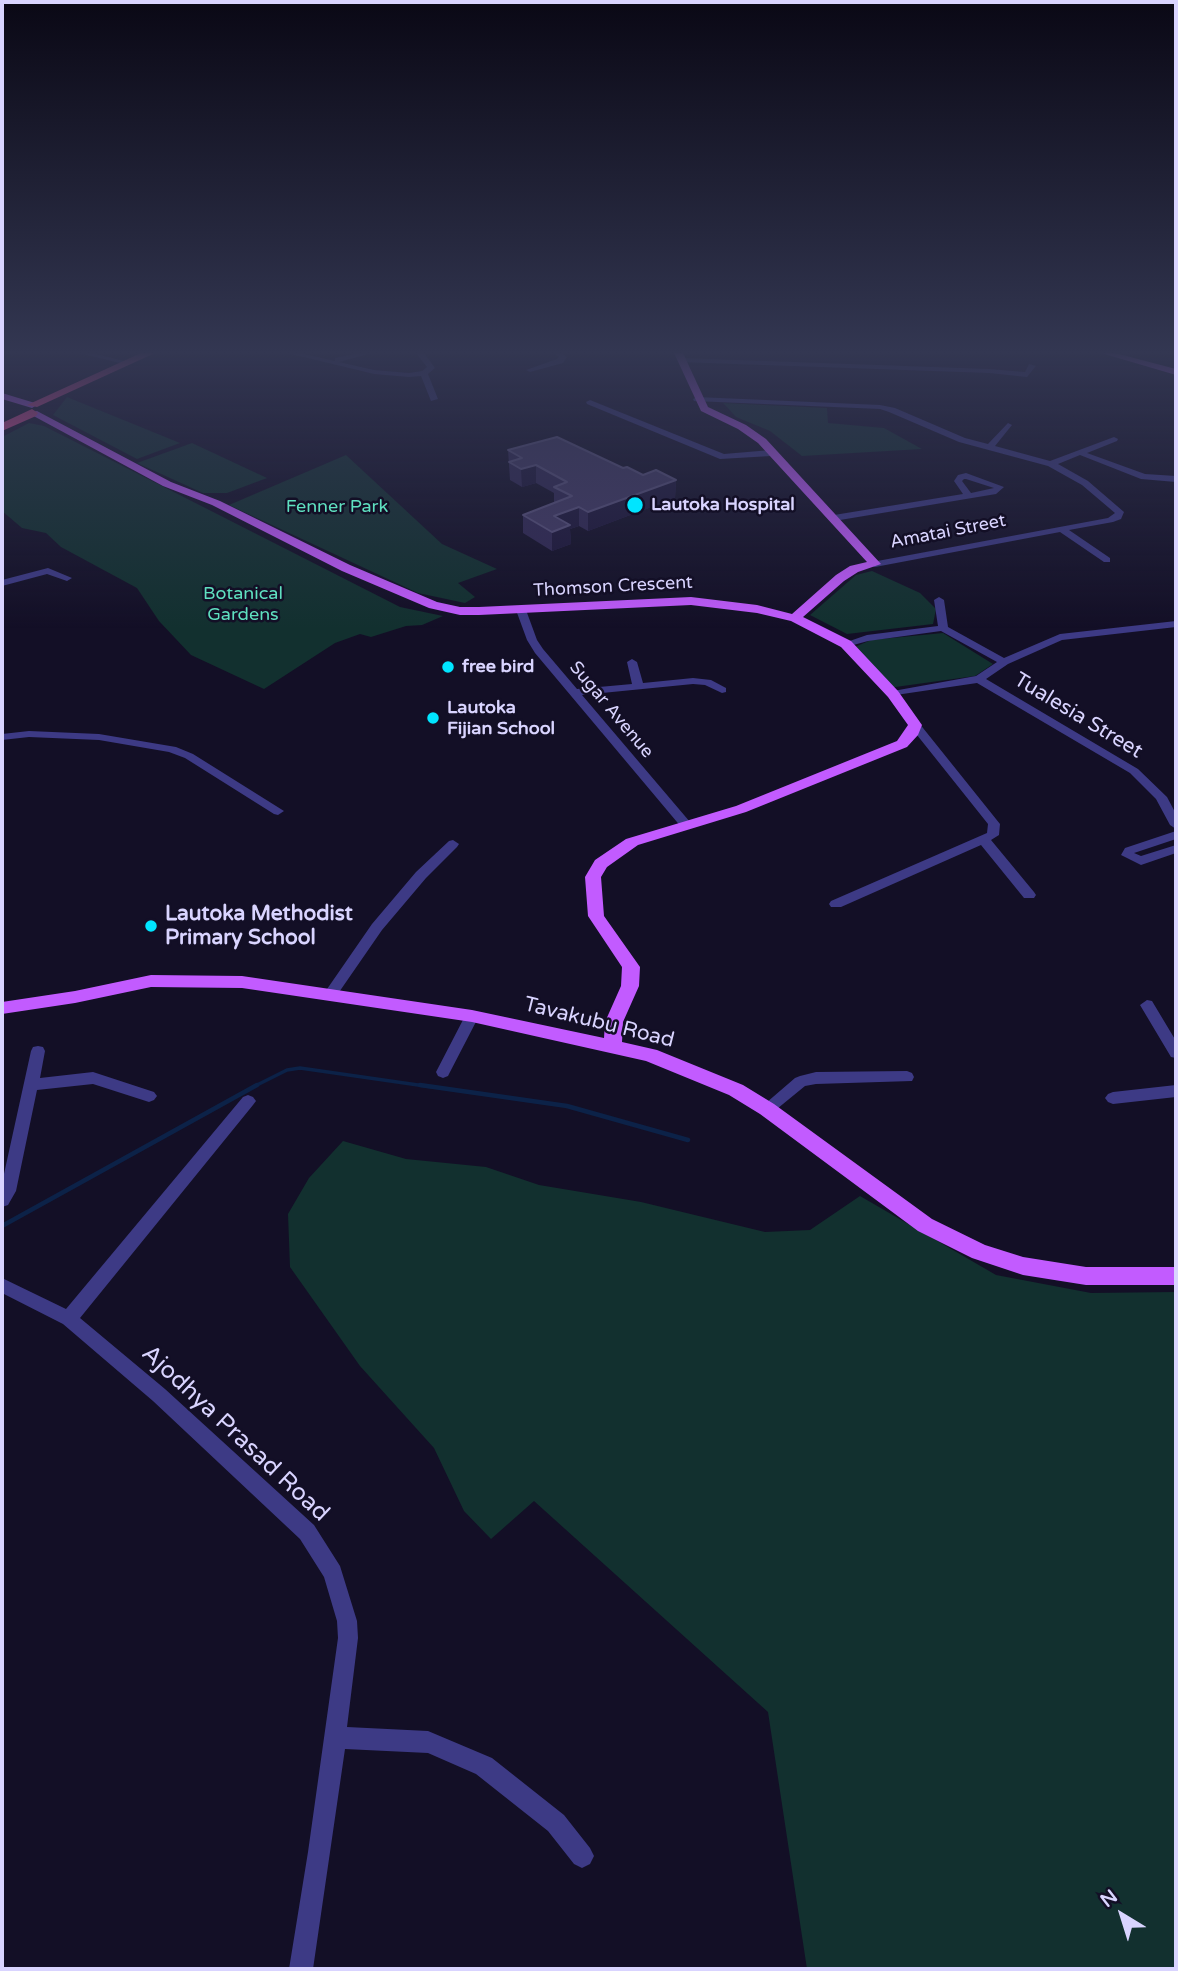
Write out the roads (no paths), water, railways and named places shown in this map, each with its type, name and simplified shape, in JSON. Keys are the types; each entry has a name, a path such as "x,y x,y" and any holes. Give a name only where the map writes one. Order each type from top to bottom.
{"main road":[{"name":"Thomson Crescent","path":"96,445 167,484 216,503 417,600 460,611 691,601 730,604 795,618 846,644 894,694 915,725"},
{"path":"765,445 875,564"},
{"name":"Amatai Street","path":"795,618 840,578 854,569 875,564"},
{"path":"612,1048 614,1022 630,986 631,967 596,916 593,877 601,864 632,842 741,809 902,744 911,735 915,725"},
{"name":"Tavakubu Road","path":"2,1008 151,981 242,982 472,1016 650,1055 736,1090 767,1109 925,1225 979,1252 1023,1266 1086,1276 1176,1276"}],"street":[{"path":"689,445 723,457 771,453"},
{"path":"979,445 1051,464 1100,445"},
{"path":"1081,453 1144,477 1176,479"},
{"name":"Amatai Street","path":"875,564 1118,517 1120,512 1085,484 1051,464"},
{"path":"834,518 968,495"},
{"path":"1061,529 1107,560"},
{"path":"2,583 48,571 67,578"},
{"path":"939,600 943,628"},
{"name":"Sugar Avenue","path":"521,610 532,640 573,693 686,825"},
{"path":"894,694 979,679 1004,662 1069,635 1176,624"},
{"path":"846,644 867,638 943,628 1004,662"},
{"path":"632,662 638,686"},
{"name":"Tualesia Street","path":"979,679 1135,771 1161,797 1176,825"},
{"path":"573,693 701,680 722,690"},
{"path":"836,904 993,835 994,824 915,725"},
{"path":"2,737 29,734 99,737 172,749 189,755 278,811"},
{"path":"1176,835 1129,851 1127,855 1141,861 1176,849"},
{"path":"984,840 1029,895"},
{"path":"330,995 377,927 421,875 453,844"},
{"path":"1147,1005 1176,1053"},
{"path":"443,1072 472,1016"},
{"path":"2,1200 8,1191 38,1051"},
{"path":"767,1109 800,1082 817,1078 907,1077"},
{"path":"31,1085 93,1078 149,1096"},
{"path":"1112,1098 1176,1091"},
{"path":"69,1319 248,1101"},
{"name":"Ajodhya Prasad Road","path":"2,1285 69,1319 159,1395 307,1532 333,1573 347,1621 348,1638 320,1852 301,1969"},
{"path":"334,1737 428,1742 484,1766 556,1823 582,1856"}],"waterway":[{"path":"257,1085 287,1070 300,1068 432,1087"},
{"path":"2,1226 257,1085"},
{"path":"253,1087 257,1085"},
{"path":"420,1085 567,1106 688,1140"}],"place":[{"name":"Lautoka Hospital","path":"635,505"},
{"name":"free bird","path":"448,667"},
{"name":"Lautoka Fijian School","path":"433,718"},
{"name":"Lautoka Methodist Primary School","path":"151,926"}],"park label":[{"name":"Fenner Park","path":"337,507"},
{"name":"Botanical Gardens","path":"243,604"}]}
